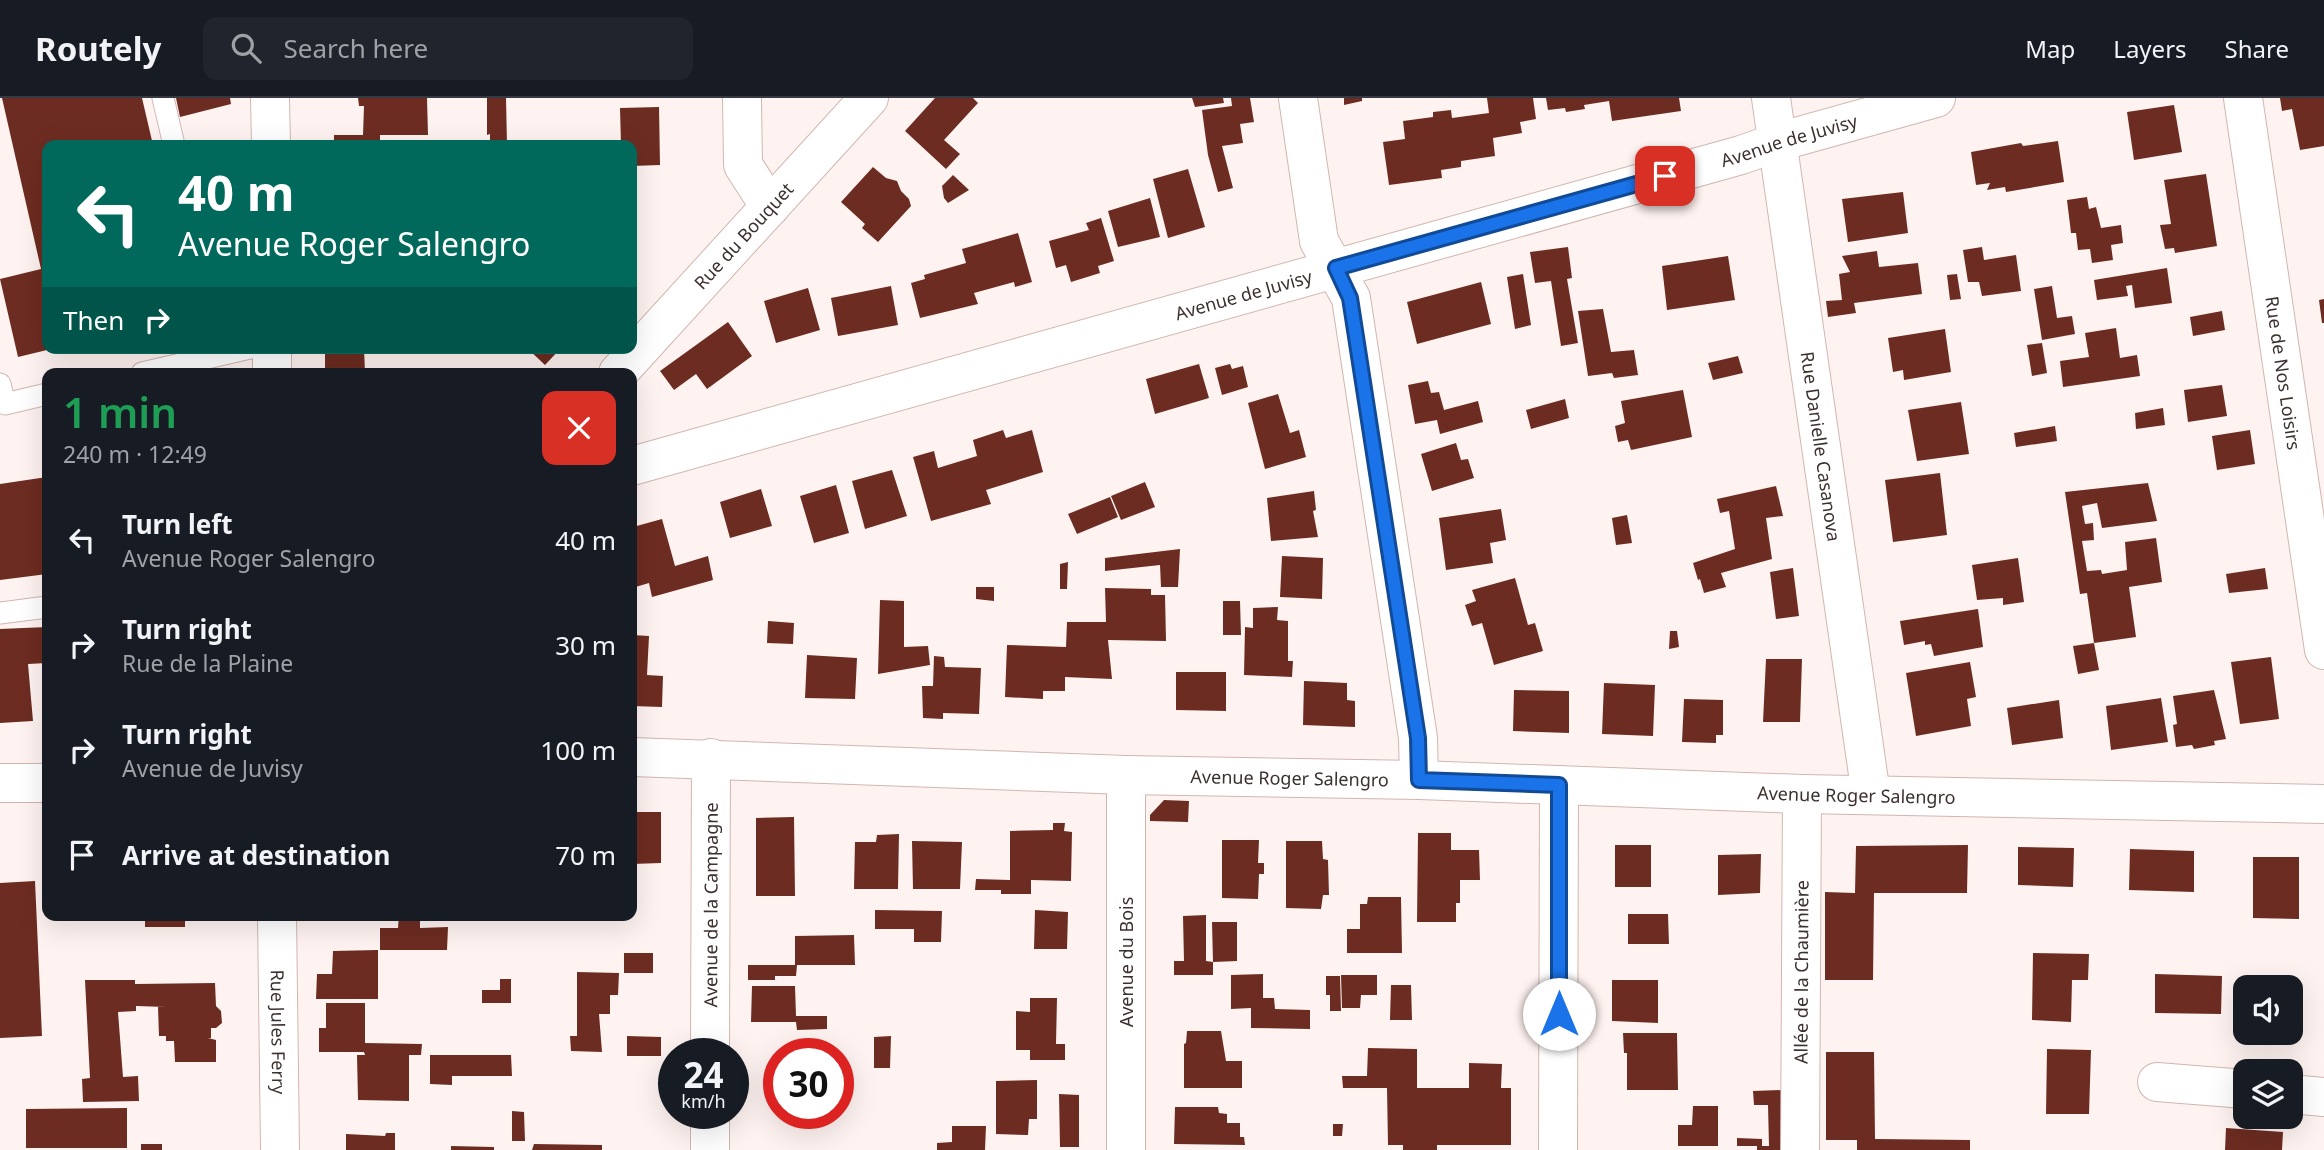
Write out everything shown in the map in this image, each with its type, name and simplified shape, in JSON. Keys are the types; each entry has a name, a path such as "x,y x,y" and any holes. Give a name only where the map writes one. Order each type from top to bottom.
{"street":[{"path":"270,98 271,140"},
{"path":"742,98 743,164 770,207"},
{"name":"Rue du Bouquet","path":"637,352 869,98"},
{"path":"1298,98 1319,241 1350,298 1418,738 1419,780"},
{"name":"Rue Danielle Casanova","path":"1771,98 1871,795"},
{"name":"Avenue de Juvisy","path":"637,465 1936,98"},
{"name":"Rue de Nos Loisirs","path":"2242,98 2324,650"},
{"name":"Rue du Bouquet","path":"623,368 635,354"},
{"name":"Avenue Roger Salengro","path":"637,757 1126,775 1419,780 1802,794 2324,804"},
{"name":"Avenue de la Campagne","path":"710,1038 711,758"},
{"name":"Avenue du Bois","path":"1126,775 1126,1150"},
{"path":"0,783 42,783"},
{"path":"1558,1150 1559,785"},
{"name":"Allée de la Chaumière","path":"1800,1150 1802,794"},
{"name":"Rue Jules Ferry","path":"277,921 279,1150"},
{"path":"2157,1082 2233,1089"},
{"path":"2303,1095 2324,1097"},
{"path":"710,1129 710,1150"}],"lane":[{"path":"163,98 173,140"},
{"path":"161,368 213,354"},
{"path":"0,384 5,404 42,395"},
{"path":"0,613 42,608"}],"building":[{"path":"2,98 142,98 152,140 42,140 42,351 18,357 0,279 41,269"},
{"path":"176,98 230,98 231,104 180,117"},
{"path":"358,98 427,98 428,135 380,135 380,140 334,140 334,135 363,135 364,106 359,106"},
{"path":"487,98 506,98 507,140 490,140 490,134 487,135"},
{"path":"935,98 973,98 978,103 944,140 960,154 946,169 905,131"},
{"path":"1192,98 1223,98 1224,103 1195,107"},
{"path":"1231,98 1250,98 1254,122 1240,124 1243,143 1222,146 1233,188 1218,192 1208,155 1202,110 1232,106"},
{"path":"1344,98 1362,98 1362,101 1344,105"},
{"path":"1487,98 1533,98 1536,119 1520,122 1522,133 1493,138 1495,156 1461,161 1461,167 1441,170 1442,178 1389,185 1383,142 1405,139 1403,121 1433,117 1433,112 1451,110 1452,118 1489,113"},
{"path":"1546,98 1679,98 1681,111 1612,121 1609,101 1584,105 1585,109 1566,112 1565,108 1548,110"},
{"path":"2280,98 2324,98 2324,146 2300,150 2292,109 2282,111"},
{"path":"2174,105 2182,152 2134,160 2127,112"},
{"path":"659,107 660,165 637,166 637,140 621,140 620,108"},
{"path":"2058,141 2064,182 2006,192 2005,187 1987,190 1990,183 1976,185 1971,152 2021,143 2023,146"},
{"path":"873,167 886,178 897,181 911,206 878,242 862,228 865,224 841,202"},
{"path":"1188,169 1205,227 1168,238 1153,179"},
{"path":"2206,174 2217,246 2175,253 2174,248 2165,249 2160,225 2171,224 2164,180"},
{"path":"953,175 969,190 948,203 944,198 942,186"},
{"path":"1903,192 1908,233 1848,242 1842,199"},
{"path":"2087,197 2089,209 2096,207 2101,228 2121,225 2123,243 2111,245 2113,260 2092,263 2090,249 2078,250 2076,233 2071,233 2067,200"},
{"path":"1150,198 1160,237 1118,247 1108,211"},
{"path":"1101,218 1114,261 1098,266 1100,273 1071,282 1066,265 1056,268 1049,241 1089,230 1086,223"},
{"path":"1018,233 1032,282 1015,287 1014,282 974,293 978,304 920,318 911,283 925,279 924,275 966,263 962,249"},
{"path":"1568,247 1572,278 1567,279 1578,343 1561,346 1551,281 1535,283 1530,252"},
{"path":"1982,247 1984,260 2016,255 2021,291 1982,296 1979,282 1968,282 1963,250"},
{"path":"1877,251 1879,267 1918,263 1922,294 1854,303 1856,313 1828,317 1826,301 1842,300 1839,274 1850,272 1842,256"},
{"path":"1728,256 1735,300 1667,310 1662,266"},
{"path":"2167,268 2172,303 2135,308 2132,285 2126,286 2128,296 2097,300 2094,280"},
{"path":"1523,274 1531,325 1515,329 1507,277"},
{"path":"1957,274 1961,299 1950,300 1947,275"},
{"path":"1481,282 1491,324 1417,344 1407,302"},
{"path":"891,286 898,325 838,336 831,298"},
{"path":"2052,286 2057,318 2072,316 2075,334 2042,340 2034,289"},
{"path":"808,288 820,330 776,343 764,301"},
{"path":"2324,299 2324,323 2322,323 2319,300"},
{"path":"1603,309 1611,352 1634,350 1638,375 1614,378 1612,373 1588,376 1578,311"},
{"path":"2222,311 2225,330 2193,336 2190,317"},
{"path":"728,322 752,356 707,389 696,374 674,390 660,371"},
{"path":"2116,328 2120,358 2137,355 2140,376 2063,387 2060,361 2089,357 2085,333"},
{"path":"1945,329 1951,372 1904,380 1903,370 1893,372 1888,338"},
{"path":"2042,343 2047,373 2032,376 2027,345"},
{"path":"325,354 364,354 365,368 325,368"},
{"path":"533,354 555,354 545,365"},
{"path":"1738,356 1743,373 1713,380 1708,363"},
{"path":"1199,364 1209,398 1155,414 1146,379"},
{"path":"1230,364 1232,369 1243,366 1248,387 1222,395 1215,368"},
{"path":"1428,381 1431,393 1439,392 1444,410 1478,401 1483,422 1440,434 1437,420 1415,424 1408,385"},
{"path":"2222,385 2227,416 2188,422 2184,390"},
{"path":"1683,390 1692,437 1631,450 1628,440 1618,442 1615,426 1625,423 1621,401"},
{"path":"1278,394 1290,433 1299,430 1306,457 1265,469 1248,403"},
{"path":"1565,399 1569,418 1531,429 1526,410"},
{"path":"1961,402 1969,454 1917,461 1908,410"},
{"path":"2163,408 2165,425 2136,429 2135,413"},
{"path":"2055,426 2057,441 2016,447 2014,433"},
{"path":"1003,430 1006,438 1032,430 1043,472 986,490 991,504 931,521 913,457 934,451 938,468 977,456 973,440"},
{"path":"2250,430 2255,464 2217,470 2212,436"},
{"path":"1456,443 1461,460 1468,459 1474,478 1432,491 1421,454"},
{"path":"892,470 907,516 865,529 852,481"},
{"path":"1940,473 1947,535 1893,542 1885,480"},
{"path":"42,478 42,575 0,580 0,484"},
{"path":"1145,482 1155,507 1121,520 1111,496"},
{"path":"2148,483 2157,521 2102,528 2097,503 2082,506 2085,524 2093,523 2094,540 2082,541 2087,571 2101,570 2102,574 2127,570 2125,542 2156,538 2162,582 2129,587 2136,637 2094,643 2087,593 2080,594 2065,492"},
{"path":"836,485 849,533 814,543 800,496"},
{"path":"1776,486 1783,516 1766,518 1772,559 1721,573 1726,587 1704,593 1693,563 1735,549 1729,511 1720,513 1717,499"},
{"path":"761,489 772,526 730,538 720,502"},
{"path":"1314,491 1316,510 1313,511 1318,537 1271,541 1267,498"},
{"path":"1110,497 1118,517 1077,534 1068,514"},
{"path":"1501,509 1506,540 1490,543 1493,563 1446,570 1439,518"},
{"path":"1627,515 1632,543 1616,545 1612,518"},
{"path":"662,519 675,566 708,556 713,580 652,597 649,583 637,587 637,526"},
{"path":"1180,549 1178,587 1161,587 1160,565 1105,571 1105,558"},
{"path":"1282,556 1323,558 1322,599 1280,597"},
{"path":"2018,558 2024,602 2003,605 2003,598 1977,600 1972,565"},
{"path":"1068,562 1067,589 1060,589 1060,564"},
{"path":"1793,568 1799,616 1776,619 1770,572"},
{"path":"2265,568 2268,589 2229,593 2226,574"},
{"path":"1515,578 1528,625 1535,623 1543,651 1494,665 1482,623 1472,626 1465,605 1476,601 1472,590"},
{"path":"976,587 994,587 994,601 976,599"},
{"path":"1105,588 1151,589 1151,595 1165,595 1166,641 1108,640 1112,679 1065,677 1065,691 1043,691 1043,699 1005,697 1007,645 1066,647 1067,622 1106,622"},
{"path":"880,600 904,601 904,647 928,646 930,665 878,674"},
{"path":"1223,601 1240,601 1241,635 1223,635"},
{"path":"1278,607 1277,620 1288,621 1288,661 1293,661 1292,677 1244,675 1245,627 1253,628 1253,608"},
{"path":"1978,609 1983,647 1934,656 1931,644 1925,645 1925,641 1904,645 1900,621"},
{"path":"768,621 794,623 793,644 767,643"},
{"path":"42,627 42,663 28,664 33,721 0,723 0,629"},
{"path":"1670,631 1677,631 1679,647 1669,649"},
{"path":"637,635 649,636 647,675 663,676 662,707 637,706"},
{"path":"2094,643 2099,670 2078,674 2073,646"},
{"path":"807,655 857,658 855,699 805,698"},
{"path":"934,656 944,657 945,667 981,668 979,714 943,713 943,719 923,718 922,686 933,686"},
{"path":"2271,657 2279,719 2240,724 2231,662"},
{"path":"1766,659 1802,659 1800,722 1763,722"},
{"path":"1970,662 1976,697 1967,699 1971,726 1916,736 1906,673"},
{"path":"1176,672 1226,672 1226,711 1176,710"},
{"path":"1304,681 1347,683 1347,700 1355,701 1355,727 1303,725"},
{"path":"1604,683 1655,685 1653,736 1602,734"},
{"path":"1514,690 1569,691 1569,733 1513,731"},
{"path":"2214,690 2226,739 2214,741 2215,745 2194,749 2192,745 2176,747 2173,725 2177,724 2173,696"},
{"path":"2161,698 2168,742 2111,750 2106,706"},
{"path":"1684,699 1723,700 1723,735 1716,735 1716,743 1682,742"},
{"path":"2059,700 2063,738 2012,745 2007,708"},
{"path":"1164,800 1189,801 1188,822 1150,821 1150,815"},
{"path":"637,812 661,812 661,863 637,864"},
{"path":"794,817 795,896 756,896 756,818"},
{"path":"1053,823 1065,823 1064,831 1072,832 1071,881 1031,880 1031,894 1001,894 1001,890 975,890 976,879 1010,880 1010,831 1053,830"},
{"path":"1418,833 1451,833 1451,850 1479,850 1480,880 1460,880 1460,903 1456,903 1456,922 1417,922"},
{"path":"899,834 898,889 854,889 855,842 876,842 877,835"},
{"path":"1222,840 1259,840 1258,863 1264,863 1264,874 1259,874 1258,899 1222,898"},
{"path":"912,841 962,842 960,889 913,889"},
{"path":"1286,841 1322,841 1323,859 1328,860 1329,895 1323,895 1321,909 1286,908"},
{"path":"1615,845 1651,845 1651,887 1615,887"},
{"path":"1968,845 1967,893 1874,893 1873,980 1825,980 1825,892 1855,893 1856,846"},
{"path":"2018,847 2074,848 2073,887 2018,885"},
{"path":"2130,849 2194,851 2194,892 2129,890"},
{"path":"1761,854 1760,893 1718,895 1718,855"},
{"path":"2253,857 2299,857 2299,919 2253,918"},
{"path":"35,881 42,1036 0,1038 0,883"},
{"path":"1368,897 1401,897 1402,953 1347,953 1347,929 1360,929 1360,904 1367,904"},
{"path":"875,910 942,911 941,942 914,942 914,929 875,929"},
{"path":"1035,910 1068,912 1067,949 1034,949"},
{"path":"1628,914 1668,914 1669,944 1628,944"},
{"path":"1206,915 1206,961 1213,962 1213,975 1174,975 1174,961 1184,961 1183,916"},
{"path":"145,921 185,921 185,927 145,927"},
{"path":"399,921 420,921 420,928 448,927 447,950 380,950 380,928 398,928"},
{"path":"1212,922 1237,922 1237,961 1213,962"},
{"path":"854,935 855,965 795,965 795,936"},
{"path":"378,950 378,999 316,999 317,974 332,974 333,951"},
{"path":"624,953 653,953 653,973 624,973"},
{"path":"2033,953 2089,954 2088,980 2072,980 2071,1022 2032,1020"},
{"path":"748,965 797,965 796,976 775,976 775,980 748,980"},
{"path":"577,972 619,973 618,995 610,995 610,1014 599,1014 602,1052 571,1051 570,1036 577,1036"},
{"path":"1263,974 1263,998 1274,998 1275,1009 1310,1010 1310,1029 1251,1028 1251,1008 1231,1009 1231,975"},
{"path":"2155,974 2222,976 2221,1014 2155,1013"},
{"path":"1341,975 1377,975 1377,995 1361,995 1360,1008 1342,1008"},
{"path":"1326,976 1340,976 1341,1011 1330,1011 1330,995 1326,995"},
{"path":"500,979 511,979 511,1003 482,1003 482,990 500,990"},
{"path":"85,980 135,980 135,984 215,983 216,1006 221,1011 222,1023 211,1028 211,1038 208,1038 216,1040 216,1062 175,1062 174,1041 166,1041 166,1036 159,1036 158,1007 166,1007 136,1006 136,1011 118,1012 123,1077 138,1076 139,1101 83,1102 82,1079 90,1078"},
{"path":"1612,980 1658,980 1658,1023 1612,1021"},
{"path":"1391,985 1411,985 1412,1020 1390,1020"},
{"path":"752,986 795,986 796,1016 827,1016 827,1029 797,1030 796,1022 751,1022"},
{"path":"1030,998 1057,998 1056,1044 1065,1044 1065,1060 1030,1060 1030,1050 1016,1050 1016,1011 1030,1012"},
{"path":"326,1003 365,1003 365,1043 422,1044 421,1055 409,1055 409,1101 358,1100 357,1055 365,1055 364,1052 319,1052 319,1028 326,1028"},
{"path":"1187,1031 1221,1031 1226,1061 1242,1061 1242,1088 1184,1088 1184,1044"},
{"path":"1623,1033 1677,1033 1678,1090 1627,1090 1627,1053 1624,1053"},
{"path":"627,1036 661,1037 658,1038 658,1056 627,1056"},
{"path":"891,1036 890,1068 874,1068 874,1037"},
{"path":"1368,1048 1417,1049 1417,1088 1469,1088 1469,1063 1502,1064 1501,1088 1511,1088 1511,1145 1437,1145 1437,1150 1403,1150 1403,1145 1388,1145 1387,1088 1343,1088 1342,1076 1367,1076"},
{"path":"2047,1049 2091,1050 2089,1114 2046,1114"},
{"path":"1826,1052 1874,1052 1875,1139 1970,1140 1970,1150 1857,1150 1857,1140 1826,1140"},
{"path":"430,1055 511,1055 512,1076 452,1076 452,1085 430,1084"},
{"path":"1037,1080 1037,1119 1029,1119 1028,1135 996,1134 996,1081"},
{"path":"1783,1090 1783,1150 1757,1150 1757,1146 1737,1146 1737,1138 1762,1139 1762,1146 1769,1146 1768,1105 1754,1105 1753,1091"},
{"path":"1059,1094 1079,1095 1079,1147 1060,1147"},
{"path":"1693,1106 1718,1106 1718,1146 1678,1146 1678,1125 1692,1125"},
{"path":"1175,1107 1218,1107 1219,1113 1227,1114 1227,1123 1240,1123 1240,1137 1244,1137 1245,1145 1174,1144"},
{"path":"127,1108 127,1148 26,1148 26,1109"},
{"path":"512,1111 524,1112 525,1141 512,1141"},
{"path":"1333,1124 1343,1124 1342,1136 1333,1136"},
{"path":"952,1126 986,1126 985,1150 937,1150 937,1143 952,1142"},
{"path":"2226,1128 2283,1132 2282,1150 2225,1150"},
{"path":"386,1133 395,1133 395,1150 346,1150 346,1134 385,1136"},
{"path":"141,1144 162,1144 162,1150 141,1150"},
{"path":"534,1144 602,1145 602,1150 532,1150"},
{"path":"451,1146 494,1147 494,1150 451,1150"}],"route":[{"path":"1559,1014 1559,785 1419,780 1418,738 1350,298 1336,268 1665,176"}]}
